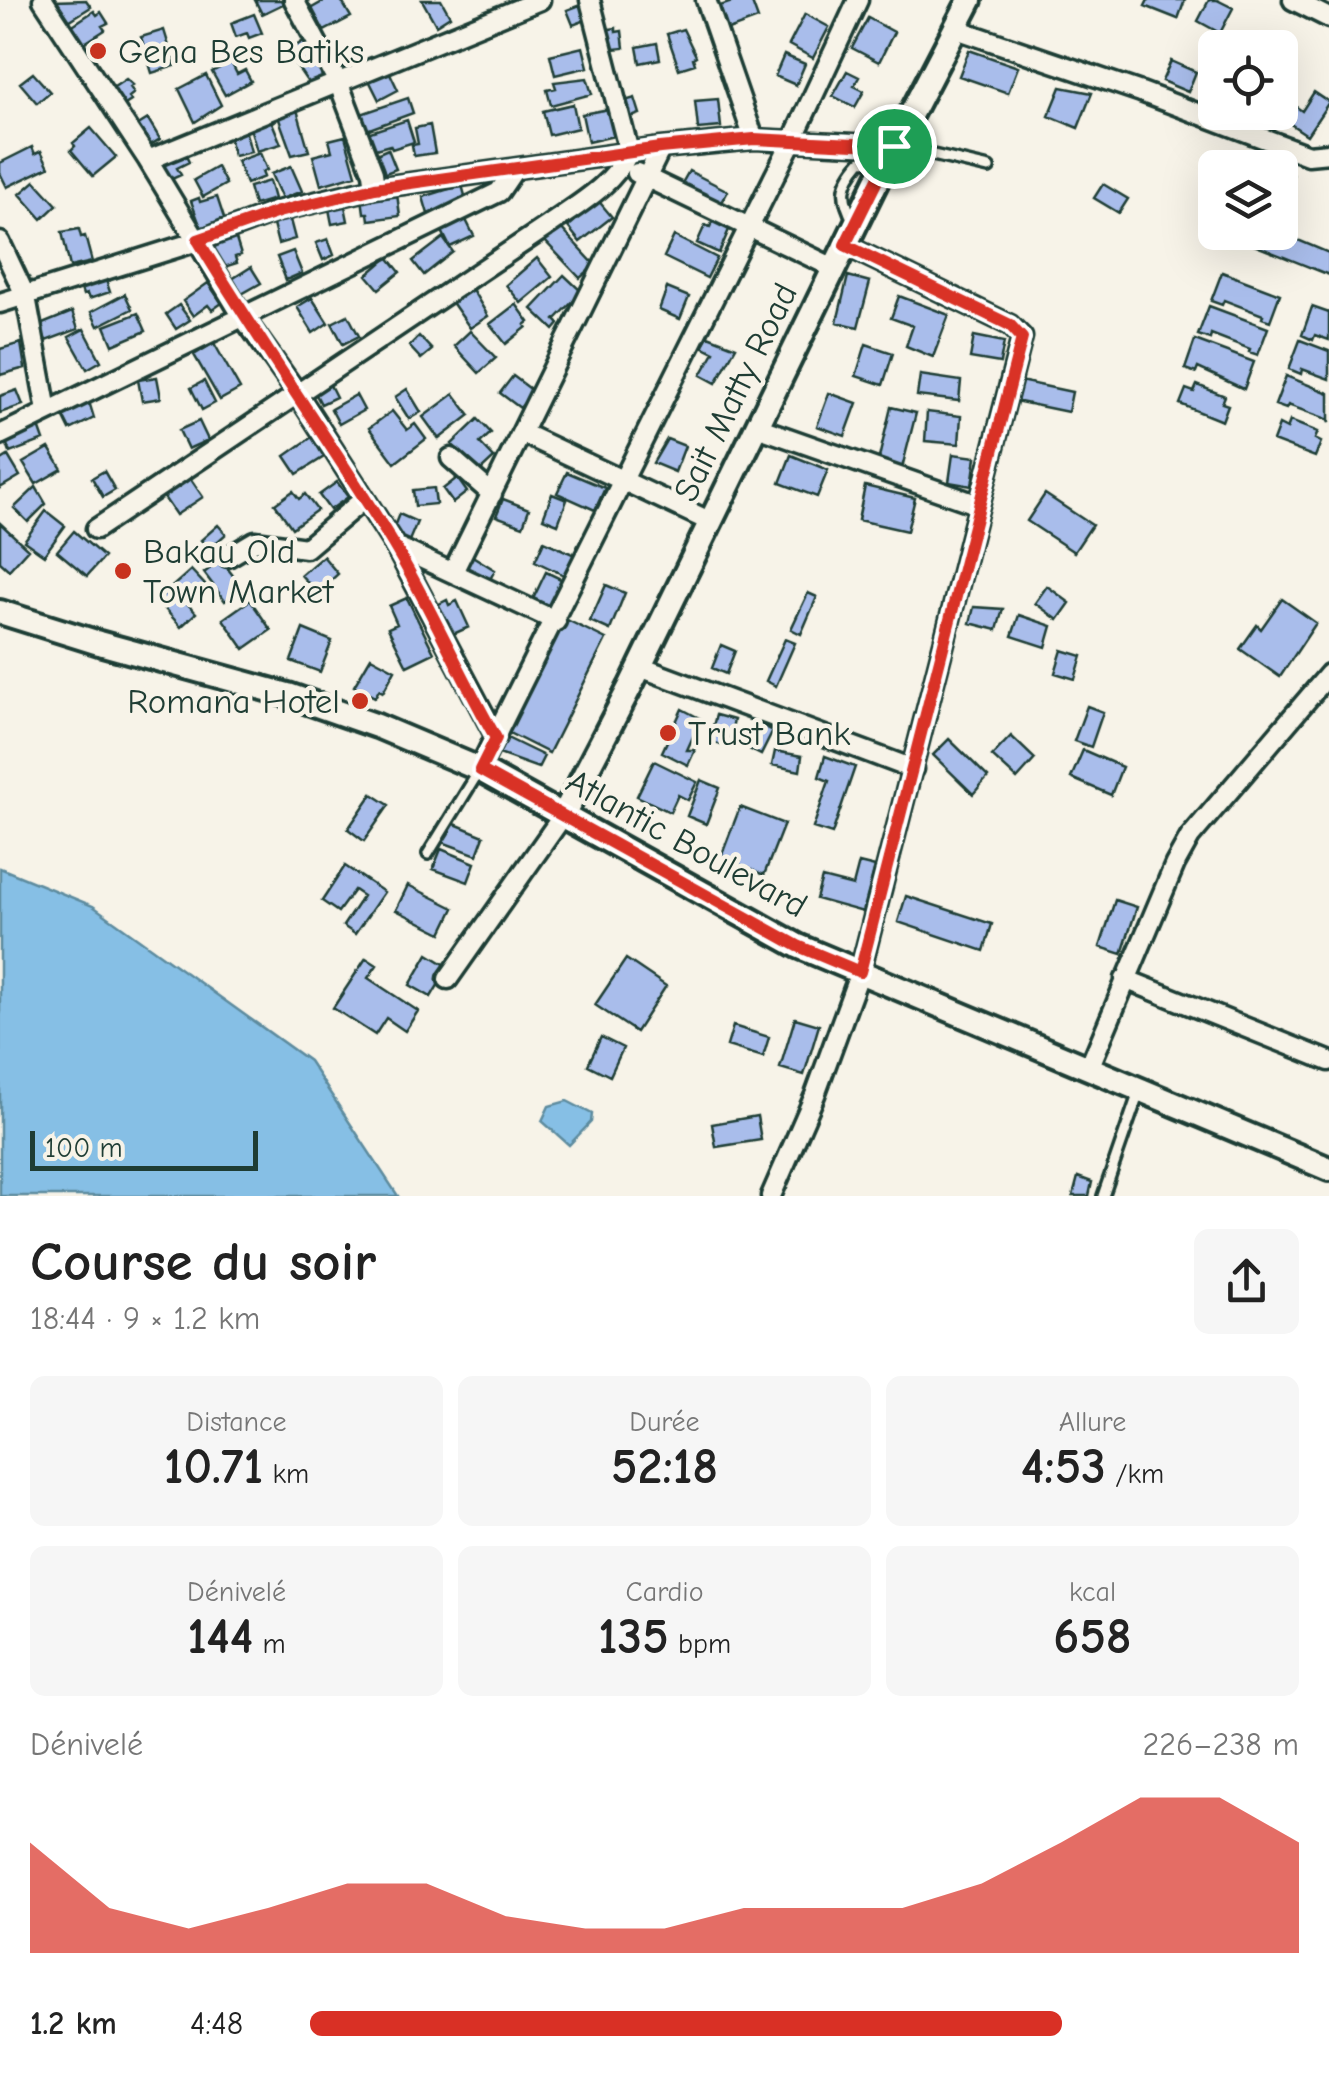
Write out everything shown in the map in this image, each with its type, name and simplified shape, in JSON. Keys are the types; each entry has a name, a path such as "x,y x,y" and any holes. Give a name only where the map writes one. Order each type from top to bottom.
{"street":[{"path":"42,0 394,546 496,738"},
{"path":"294,0 338,84 373,173 375,188"},
{"path":"148,160 540,0"},
{"path":"590,0 626,159 646,178 834,268"},
{"path":"706,0 754,139"},
{"path":"480,770 794,139 858,0"},
{"name":"Sait Matty Road","path":"564,814 970,0"},
{"path":"1292,0 1329,18"},
{"path":"956,30 1141,92 1308,155 1329,153"},
{"path":"0,303 278,212 375,188 626,159 660,148 754,139 794,139 891,153"},
{"path":"453,572 660,148"},
{"path":"96,530 598,191 626,159"},
{"path":"2,431 498,192 514,170"},
{"path":"772,1196 815,1095 860,972 1022,338 1020,332 850,235"},
{"path":"0,242 26,297 46,411"},
{"path":"756,427 979,505"},
{"path":"522,433 711,522"},
{"path":"451,458 492,494"},
{"path":"228,557 254,541 306,548 364,499"},
{"path":"394,546 556,621"},
{"name":"Atlantic Boulevard","path":"0,612 288,695 377,726 480,770 780,936 1329,1169"},
{"path":"640,667 912,769"},
{"path":"1089,1068 1175,864 1190,838 1329,674"},
{"path":"448,979 564,814"},
{"path":"1126,979 1329,1061"}],"lane":[{"path":"891,153 989,168"},
{"path":"428,854 480,770"},
{"path":"1103,1196 1140,1089"}],"water":[{"path":"0,868 93,906 309,1061 398,1196 0,1196"},
{"path":"567,1101 592,1114 591,1122 569,1145 542,1121 549,1106"}],"building":[{"path":"86,0 91,7 67,22 54,1"},
{"path":"255,0 281,0 283,4 262,14"},
{"path":"326,0 341,0 351,17 324,31 312,8"},
{"path":"422,0 441,0 450,16 436,25"},
{"path":"751,0 758,19 723,32 714,8"},
{"path":"1148,0 1185,0 1178,19 1145,6"},
{"path":"1209,0 1233,8 1222,30 1198,21"},
{"path":"580,5 586,20 573,25 567,10"},
{"path":"94,11 97,15 101,12 108,23 102,26 105,30 80,46 68,28"},
{"path":"254,14 262,33 236,37 231,23"},
{"path":"805,14 829,27 813,58 789,45"},
{"path":"868,18 894,32 879,62 852,48"},
{"path":"616,28 616,32 622,31 624,48 605,50 603,30"},
{"path":"683,29 696,56 695,64 679,69 667,34"},
{"path":"164,30 175,66 152,73 141,37"},
{"path":"305,40 312,50 307,53 314,64 318,61 327,80 313,90 287,52"},
{"path":"657,43 660,59 640,63 637,47"},
{"path":"583,47 588,67 555,75 550,55"},
{"path":"346,48 354,63 339,70 331,55"},
{"path":"969,50 1018,67 1008,93 959,76"},
{"path":"784,55 805,64 796,85 775,76"},
{"path":"1171,61 1196,72 1188,92 1162,81"},
{"path":"231,62 237,74 245,70 251,81 225,95 212,72"},
{"path":"389,71 398,90 379,100 369,80"},
{"path":"847,71 859,77 854,86 864,91 855,107 833,96"},
{"path":"33,73 50,92 37,103 20,83"},
{"path":"206,75 221,105 195,122 179,89"},
{"path":"587,78 592,94 551,105 547,90 556,88 554,82"},
{"path":"126,79 133,85 130,87 134,93 129,97 131,101 117,110 105,93"},
{"path":"1061,87 1092,93 1078,128 1049,116"},
{"path":"1314,92 1329,102 1307,135 1298,129 1298,108 1302,111"},
{"path":"408,98 413,113 364,131 358,115"},
{"path":"635,98 640,114 626,119 621,102"},
{"path":"718,99 721,127 698,129 695,101"},
{"path":"573,104 578,128 549,135 543,111"},
{"path":"296,106 309,151 292,155 276,111"},
{"path":"609,109 614,136 588,142 582,114"},
{"path":"267,118 281,144 257,151 249,124"},
{"path":"148,119 160,139 144,149 132,129"},
{"path":"407,120 414,142 372,150 367,133"},
{"path":"244,125 251,152 234,156 227,129"},
{"path":"430,125 435,153 414,156 412,145 418,144 415,128"},
{"path":"91,128 116,157 93,176 71,150 73,143"},
{"path":"345,136 356,175 321,185 313,156 332,151 329,140"},
{"path":"32,147 35,154 41,151 49,167 7,187 0,163"},
{"path":"388,149 396,169 383,174 374,155"},
{"path":"183,150 189,162 177,168 181,175 165,182 154,159"},
{"path":"260,153 267,170 262,172 264,177 246,184 237,161"},
{"path":"291,166 302,191 282,199 271,174"},
{"path":"217,167 226,184 203,197 194,180"},
{"path":"689,171 728,191 720,206 681,185"},
{"path":"35,181 57,205 42,219 20,194"},
{"path":"269,181 274,199 254,205 249,187"},
{"path":"1103,184 1128,199 1119,213 1094,198"},
{"path":"462,185 467,203 428,214 423,197"},
{"path":"397,194 400,216 369,220 362,198"},
{"path":"217,197 224,218 201,228 191,201"},
{"path":"597,199 612,217 580,242 568,227 576,220 574,217"},
{"path":"345,206 348,221 332,224 329,209"},
{"path":"289,216 295,239 278,244 272,221"},
{"path":"464,216 474,236 450,247 440,227"},
{"path":"714,218 731,225 719,253 697,243 705,225 710,227"},
{"path":"559,226 595,265 580,278 544,240"},
{"path":"79,229 81,237 85,236 92,262 70,267 62,232"},
{"path":"235,236 241,255 235,257 237,263 218,269 210,243"},
{"path":"674,236 717,258 707,278 664,257"},
{"path":"443,238 453,252 424,275 413,261"},
{"path":"328,239 334,255 323,260 316,243"},
{"path":"1298,240 1329,253 1329,275 1266,250 1298,250"},
{"path":"293,251 302,273 286,280 277,257"},
{"path":"388,257 400,272 379,289 367,275"},
{"path":"537,258 552,277 521,303 506,285"},
{"path":"251,267 261,283 238,296 229,281"},
{"path":"1222,272 1280,294 1270,321 1224,300 1222,305 1211,301"},
{"path":"564,275 582,292 555,320 559,324 554,330 532,309"},
{"path":"848,276 870,282 858,327 837,322"},
{"path":"105,277 110,292 89,299 87,294 83,295 80,286"},
{"path":"208,283 222,303 212,310 208,305 193,316 183,301"},
{"path":"469,284 488,316 470,328 449,298"},
{"path":"667,288 689,297 680,319 659,310"},
{"path":"125,294 132,309 98,326 91,312"},
{"path":"899,296 949,315 933,357 906,346 913,326 891,318"},
{"path":"312,298 328,323 313,333 297,307"},
{"path":"516,304 529,322 506,344 490,324"},
{"path":"179,305 190,320 176,329 166,314"},
{"path":"1209,306 1268,328 1258,355 1211,334 1210,339 1198,335"},
{"path":"1312,307 1329,313 1329,340 1302,335"},
{"path":"72,312 78,329 46,341 40,325"},
{"path":"138,313 146,331 113,345 105,326"},
{"path":"348,315 359,336 343,344 332,323"},
{"path":"84,329 101,361 87,369 69,337"},
{"path":"470,331 496,358 479,373 454,346"},
{"path":"419,336 432,350 421,359 409,346"},
{"path":"708,336 736,347 716,383 701,375 714,352 702,346"},
{"path":"974,336 1004,342 1000,363 970,358"},
{"path":"1195,340 1254,362 1244,389 1198,368 1196,373 1185,369"},
{"path":"1300,340 1329,351 1329,379 1302,369 1301,374 1289,369"},
{"path":"21,343 25,368 0,375 0,349"},
{"path":"214,343 240,389 220,400 194,355"},
{"path":"866,344 893,353 883,385 856,376"},
{"path":"920,375 961,381 959,401 917,396"},
{"path":"513,376 533,391 520,408 500,393"},
{"path":"1286,376 1329,393 1329,423 1288,405 1286,409 1275,405"},
{"path":"157,377 161,398 142,401 138,380"},
{"path":"204,381 215,403 202,410 191,388"},
{"path":"1020,381 1072,392 1068,412 1015,401"},
{"path":"322,382 325,388 330,385 336,397 321,404 312,387"},
{"path":"1197,385 1225,396 1222,403 1228,405 1222,421 1180,404 1186,389 1194,392"},
{"path":"407,389 421,412 409,419 395,397"},
{"path":"17,390 23,405 0,413 0,396"},
{"path":"829,393 857,403 845,436 817,426"},
{"path":"454,394 470,415 439,439 423,417"},
{"path":"87,395 94,418 70,430 61,412"},
{"path":"356,395 364,410 339,424 331,409"},
{"path":"891,407 916,413 902,468 878,462"},
{"path":"392,411 407,430 415,424 426,439 395,463 369,428"},
{"path":"927,412 961,416 959,444 925,441"},
{"path":"478,419 491,433 480,443 494,458 479,472 452,444"},
{"path":"199,421 208,440 188,449 179,430"},
{"path":"1290,421 1318,432 1315,439 1321,442 1315,457 1273,441 1279,425 1287,429"},
{"path":"39,426 44,440 10,453 5,439"},
{"path":"312,437 324,457 297,474 285,456"},
{"path":"667,439 685,446 675,472 653,463"},
{"path":"49,448 62,469 36,484 23,463"},
{"path":"953,454 976,457 972,486 949,482"},
{"path":"791,455 828,470 817,497 780,483"},
{"path":"8,456 20,476 0,488 0,461"},
{"path":"104,471 115,490 103,497 92,478"},
{"path":"567,472 605,488 595,510 557,493"},
{"path":"188,475 203,497 176,515 161,493"},
{"path":"457,478 467,492 453,503 443,489"},
{"path":"337,482 348,497 330,510 319,495"},
{"path":"865,486 915,498 907,531 858,520"},
{"path":"36,487 46,504 28,522 14,508"},
{"path":"434,488 436,504 415,506 413,490"},
{"path":"293,491 299,499 305,494 317,510 292,528 275,504"},
{"path":"552,494 567,500 558,524 543,518"},
{"path":"1045,494 1092,525 1074,552 1027,521"},
{"path":"503,499 529,509 523,526 496,516"},
{"path":"46,511 65,526 44,555 24,541"},
{"path":"399,514 417,522 409,541 391,534"},
{"path":"0,523 28,549 9,570 0,562"},
{"path":"218,525 226,534 209,549 201,540"},
{"path":"74,531 104,557 87,576 57,551"},
{"path":"544,541 577,556 568,577 535,561"},
{"path":"466,552 495,570 488,583 458,568"},
{"path":"323,556 338,574 317,593 301,575"},
{"path":"221,560 242,587 225,601 204,573"},
{"path":"191,570 205,585 186,602 196,613 181,627 157,600"},
{"path":"546,572 563,580 550,608 533,599"},
{"path":"606,585 625,593 610,630 590,621"},
{"path":"1047,586 1070,603 1058,620 1035,603"},
{"path":"808,593 817,597 801,634 791,629"},
{"path":"407,598 434,653 407,666 388,628 397,624 389,606"},
{"path":"1282,599 1316,623 1280,677 1240,649 1257,625 1261,629"},
{"path":"250,600 271,630 244,649 223,619"},
{"path":"447,600 449,605 457,601 469,627 451,635 437,605"},
{"path":"974,607 1003,609 997,630 970,623"},
{"path":"1019,615 1052,626 1046,647 1012,636"},
{"path":"565,619 606,639 549,753 509,733"},
{"path":"303,629 332,641 320,672 291,661"},
{"path":"785,639 795,643 776,686 766,681"},
{"path":"721,645 735,651 726,674 712,668"},
{"path":"1062,650 1082,656 1075,679 1055,673"},
{"path":"371,657 395,670 383,692 379,690 375,697 354,686"},
{"path":"1087,706 1103,712 1091,747 1074,741"},
{"path":"682,709 701,719 687,750 695,750 688,765 662,752"},
{"path":"716,715 734,720 727,747 709,741"},
{"path":"755,722 773,731 761,755 743,746"},
{"path":"1011,736 1035,759 1017,779 992,756"},
{"path":"507,738 544,756 538,768 499,754"},
{"path":"949,739 988,777 973,794 933,755"},
{"path":"1083,750 1122,767 1111,795 1071,778"},
{"path":"775,751 802,756 800,771 772,765"},
{"path":"825,756 855,767 832,834 813,828 829,781 819,777"},
{"path":"654,761 697,782 688,800 678,795 670,812 637,796"},
{"path":"701,780 720,788 706,824 687,816"},
{"path":"372,794 389,805 364,841 348,829"},
{"path":"740,807 784,824 764,875 721,857"},
{"path":"450,822 484,836 477,855 442,842"},
{"path":"441,849 475,863 468,882 433,869"},
{"path":"859,863 875,867 863,912 816,899 822,878 853,886"},
{"path":"345,866 384,892 355,934 343,926 363,896 354,890 338,912 322,901"},
{"path":"408,885 454,908 442,933 396,910"},
{"path":"906,896 992,924 984,951 898,922"},
{"path":"1115,900 1137,907 1122,954 1100,947"},
{"path":"428,954 449,967 431,997 410,985"},
{"path":"366,958 377,965 368,978 418,1011 405,1031 386,1018 375,1035 333,1008"},
{"path":"626,959 666,986 636,1032 595,1005"},
{"path":"795,1018 819,1025 804,1075 780,1068"},
{"path":"733,1026 769,1037 763,1057 727,1046"},
{"path":"601,1037 623,1048 610,1076 588,1065"},
{"path":"757,1116 761,1140 716,1147 712,1124"},
{"path":"1078,1177 1092,1182 1089,1196 1073,1196"}],"place":[{"name":"Gena Bes Batiks","path":"98,51"},
{"name":"Bakau Old Town Market","path":"123,571"},
{"name":"Romana Hotel","path":"360,701"},
{"name":"Trust Bank","path":"668,733"}],"route":[{"path":"754,139 894,146 845,245 1010,325 1022,338 860,972 798,946 480,770 496,738 394,546 198,240 278,212 375,188 629,152 754,139"}]}
